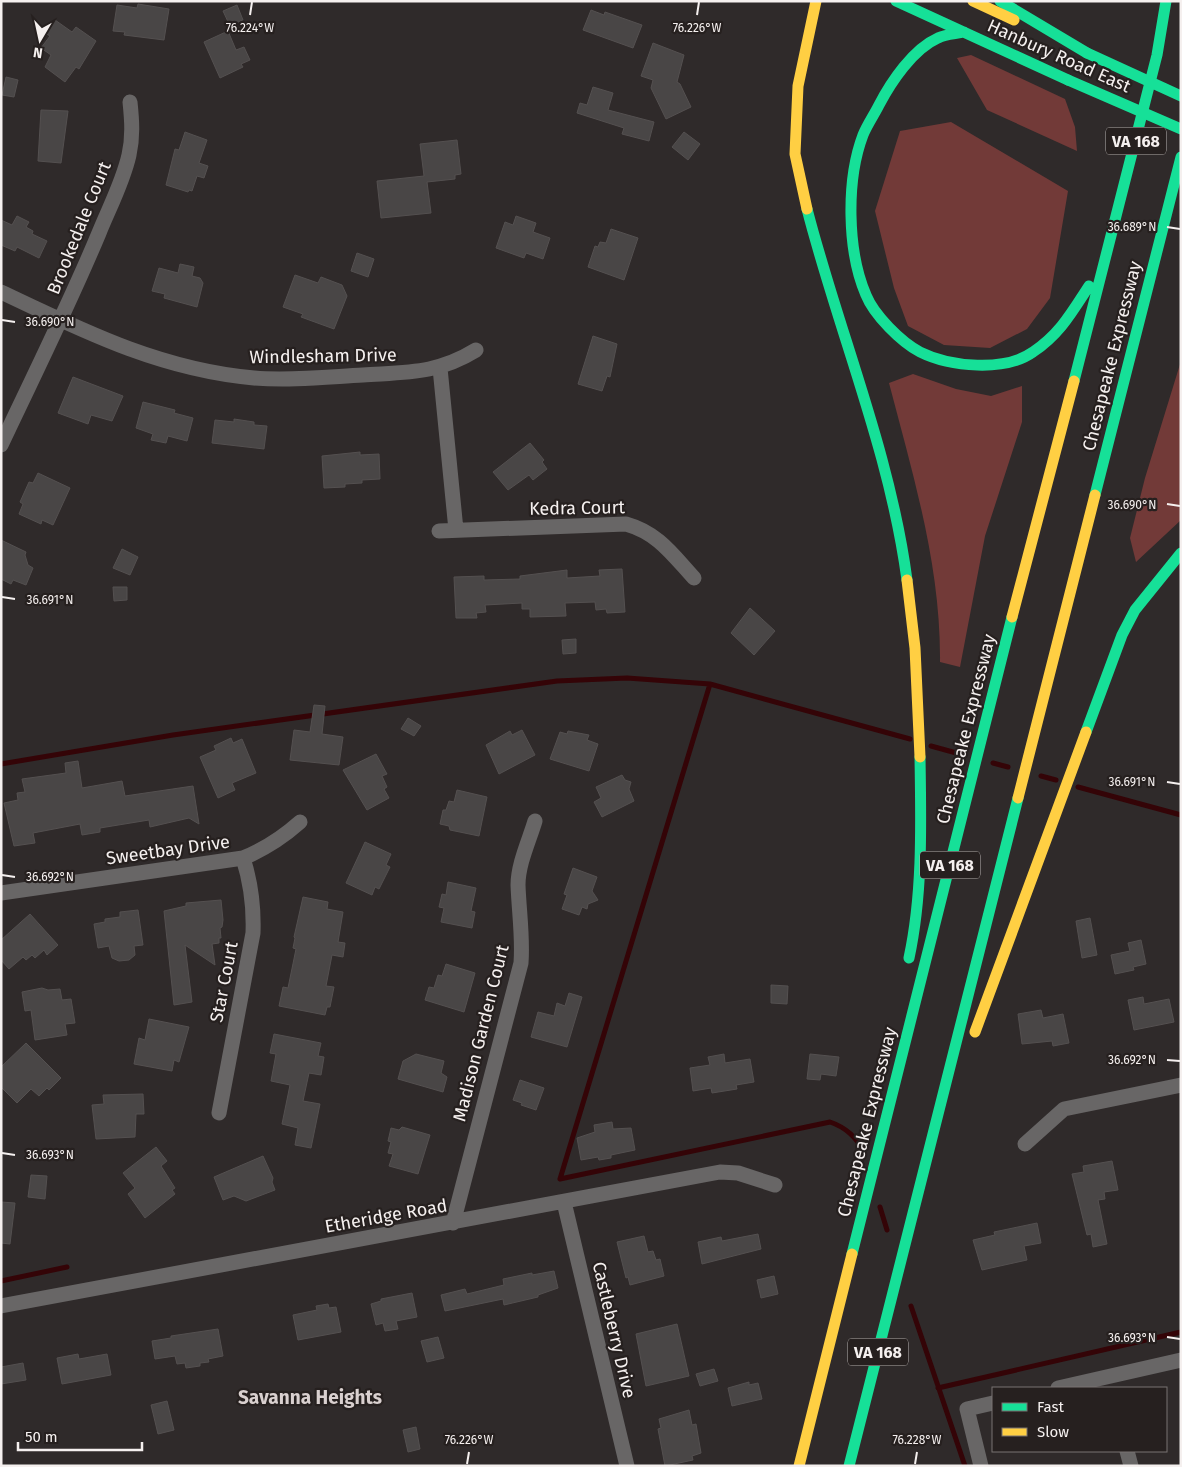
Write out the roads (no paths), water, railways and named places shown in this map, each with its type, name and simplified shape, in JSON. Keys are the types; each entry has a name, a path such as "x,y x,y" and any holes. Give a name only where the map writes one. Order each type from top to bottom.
{"main road":[{"path":"816,1 798,86 795,124 796,161 804,200 835,309 874,429 891,492 910,599 919,688 919,862 915,936 906,971"},
{"name":"Hanbury Road East","path":"896,1 1068,80 1181,129"},
{"name":"Hanbury Road East","path":"973,1 1181,96"},
{"path":"1000,1 1087,53"},
{"name":"Chesapeake Expressway","path":"799,1466 1154,65 1165,1"},
{"path":"964,32 940,36 929,43 892,80 863,136 851,191 852,246 866,296 888,327 920,352 958,364 999,365 1032,354 1063,327 1103,264"},
{"name":"Chesapeake Expressway","path":"849,1466 1181,158"},
{"path":"972,1044 1122,635 1135,610 1181,554"},
{"path":"879,1148 888,1062"},
{"path":"907,1238 943,1142"}],"street":[{"name":"Brookedale Court","path":"1,445 80,280 128,157 133,124 130,102"},
{"name":"Windlesham Drive","path":"1,292 60,320 140,354 217,373 253,378 305,379 419,372 457,362 476,350"},
{"path":"440,368 456,530"},
{"name":"Kedra Court","path":"439,531 626,524 643,529 655,536 694,578"},
{"name":"Sweetbay Drive","path":"1,893 243,858 264,850 283,838 300,822"},
{"name":"Madison Garden Court","path":"453,1223 521,963 523,939 518,884 521,866 535,822"},
{"name":"Star Court","path":"219,1113 253,933 254,908 250,882 243,858"},
{"path":"1026,1144 1064,1109 1181,1084"},
{"name":"Etheridge Road","path":"1,1306 720,1172 746,1175 775,1185"},
{"name":"Castleberry Drive","path":"564,1202 627,1466"},
{"path":"1067,1387 1112,1382 1181,1360"},
{"path":"981,1466 968,1409 992,1403"},
{"path":"1127,1452 1131,1466"}],"waterway":[{"path":"1,764 173,735 557,681 627,678 710,684 910,739"},
{"path":"710,684 560,1179 830,1122 850,1134 858,1142 863,1152"},
{"path":"931,746 960,754"},
{"path":"993,763 1008,767"},
{"path":"1041,776 1056,780"},
{"path":"1078,787 1181,815"},
{"path":"880,1207 887,1230"},
{"path":"1,1281 67,1267"},
{"path":"911,1306 965,1466"},
{"path":"938,1388 1181,1332"}],"district":[{"name":"Savanna Heights","path":"310,1397"}]}
